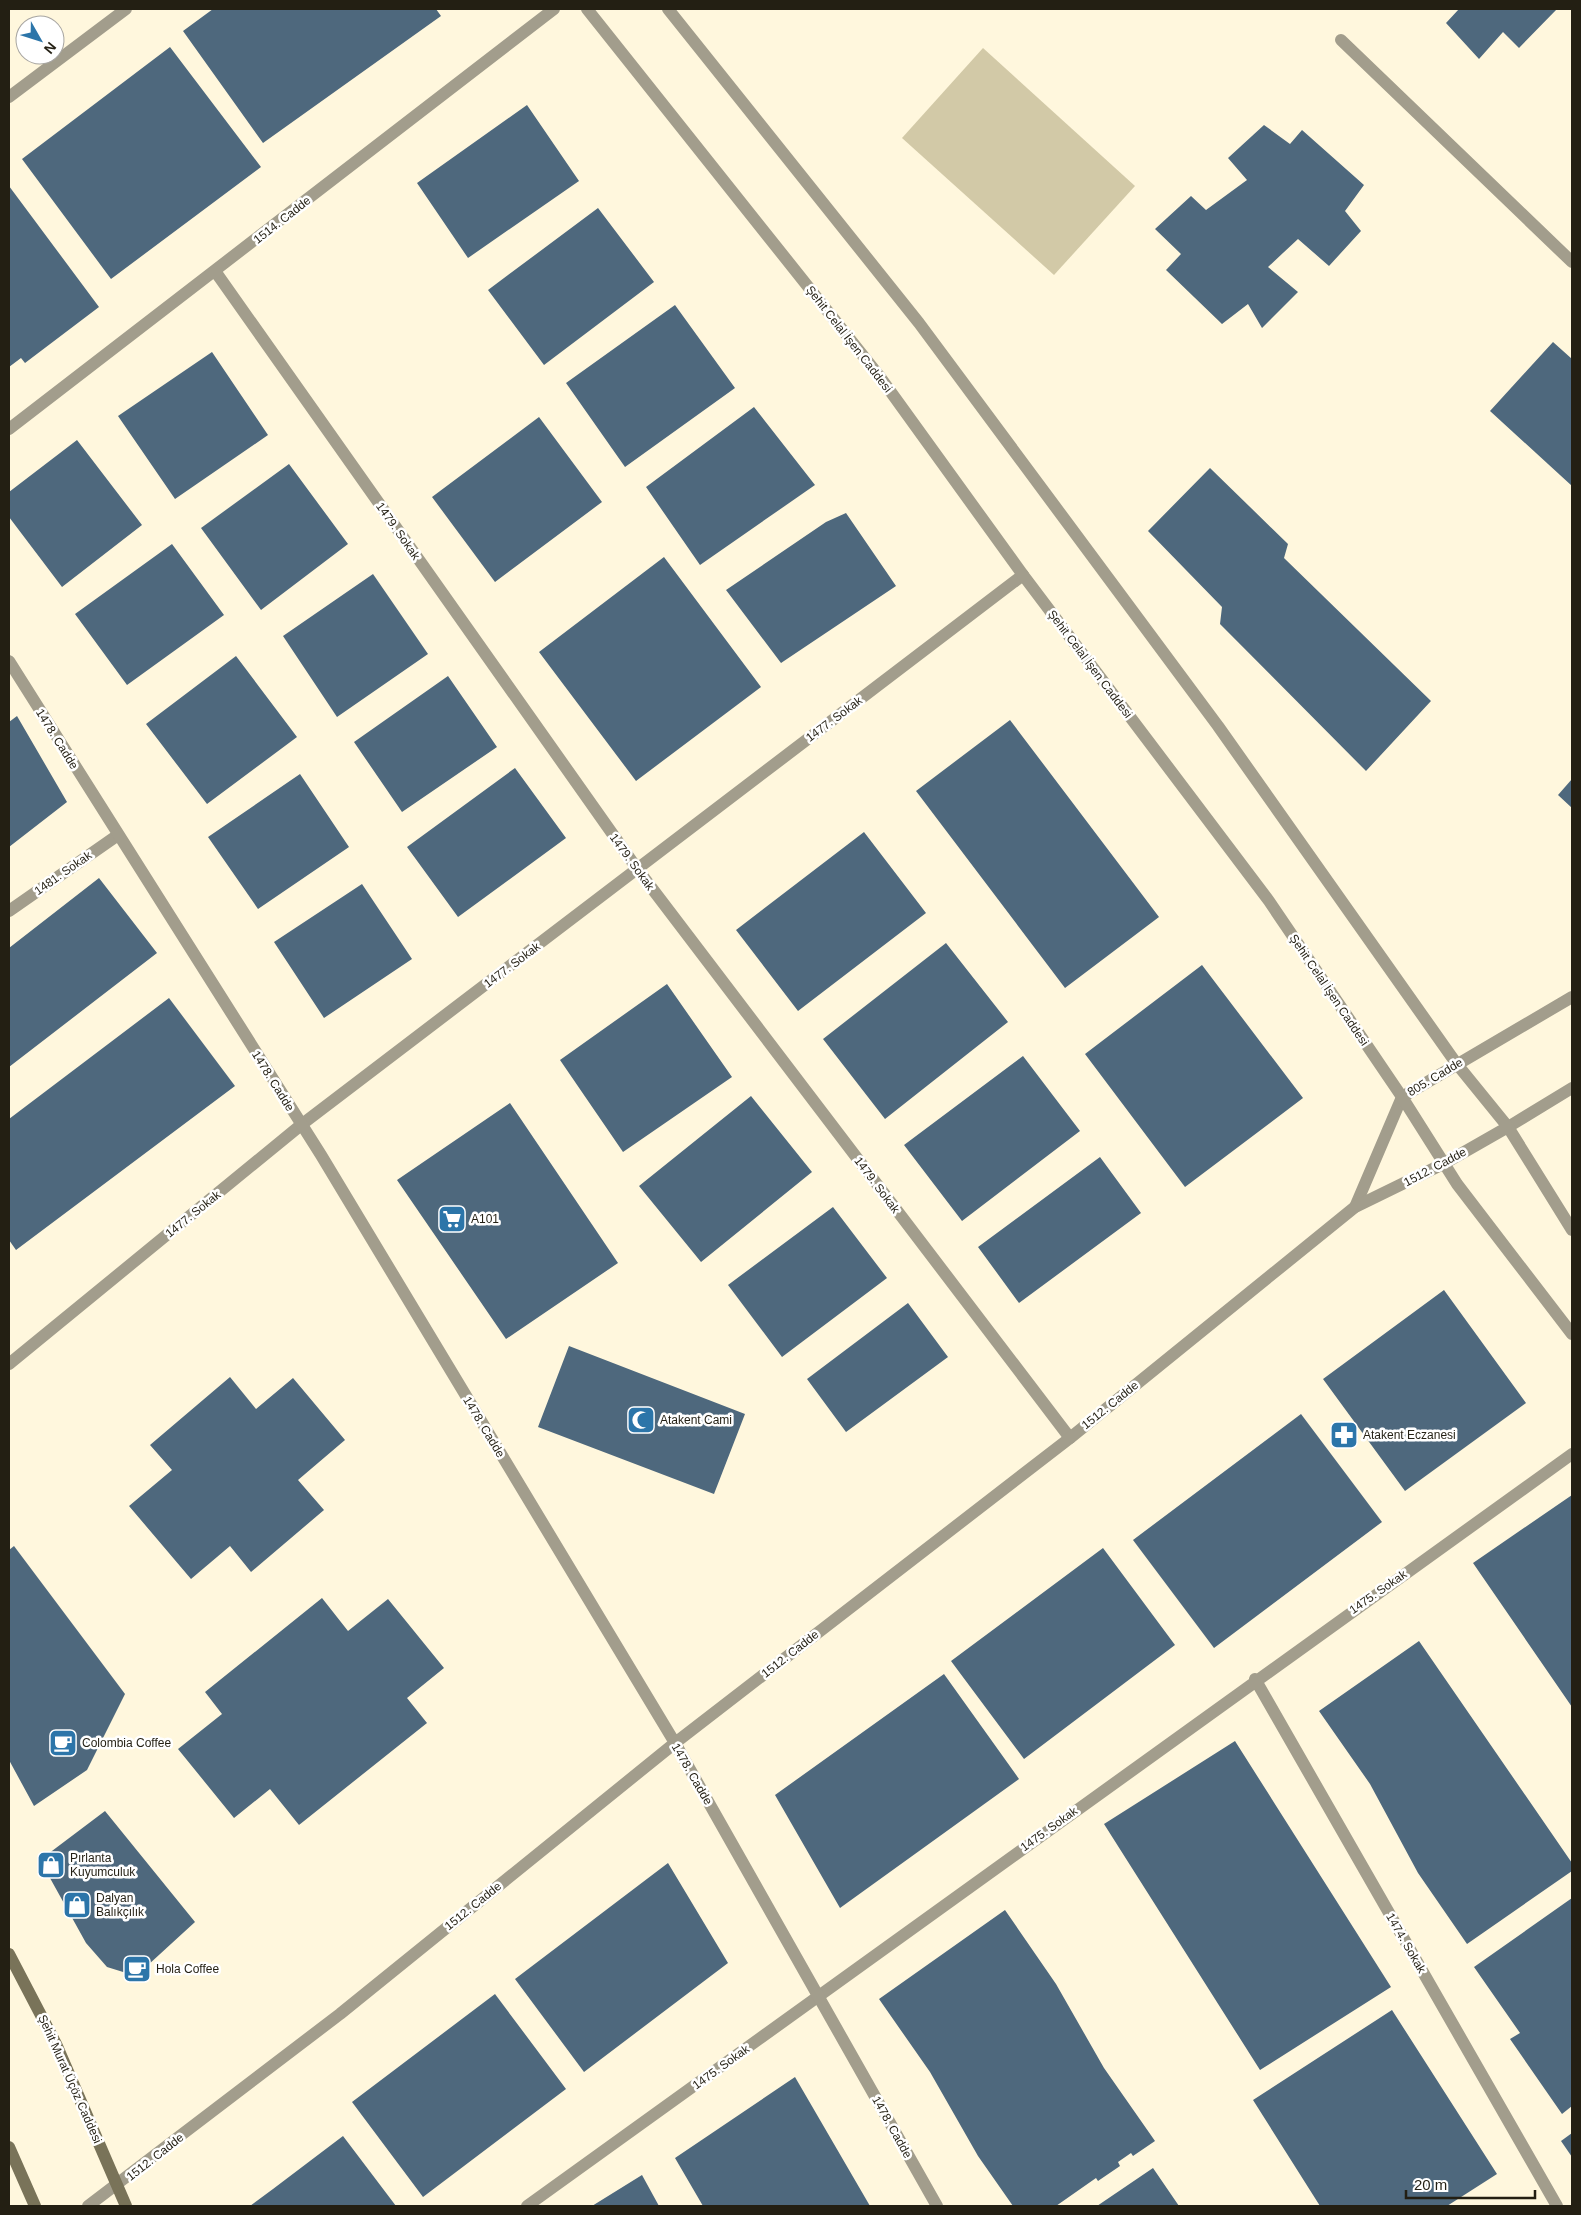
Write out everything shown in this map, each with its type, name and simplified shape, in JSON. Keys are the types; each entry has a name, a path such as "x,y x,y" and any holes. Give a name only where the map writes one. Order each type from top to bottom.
{"main road":[{"name":"Şehit Murat Üçöz Caddesi","path":"9,1954 56,2044 126,2206"},
{"path":"9,2147 35,2206"}],"street":[{"path":"9,97 126,9"},
{"name":"1514. Cadde","path":"9,429 554,9"},
{"name":"Şehit Celal İşen Caddesi","path":"587,9 880,377 1023,575 1269,901 1402,1097 1457,1184 1572,1334"},
{"path":"668,9 919,323 1218,726 1456,1064 1508,1126 1572,1230"},
{"path":"1341,40 1572,262"},
{"name":"1479. Sokak","path":"215,271 638,870 1070,1438"},
{"name":"1477. Sokak","path":"9,1364 301,1125 1023,575"},
{"name":"1478. Cadde","path":"9,661 301,1125 675,1743 937,2206"},
{"name":"1481. Sokak","path":"9,910 118,835"},
{"name":"805. Cadde","path":"1355,1207 1402,1097 1572,997"},
{"path":"1508,1126 1572,1088"},
{"name":"1512. Cadde","path":"88,2206 117,2186 340,2014 675,1743 1070,1438 1355,1207 1445,1163 1508,1126"},
{"name":"1475. Sokak","path":"527,2206 819,1997 1255,1679 1572,1454"},
{"name":"1474. Sokak","path":"1255,1679 1557,2206"}],"shaded area":[{"path":"983,48 1135,186 1054,275 902,138"}],"building":[{"path":"213,9 436,9 441,16 263,143 183,31"},
{"path":"1459,9 1557,9 1519,48 1503,32 1479,59 1446,23"},
{"path":"170,47 261,167 111,279 22,159"},
{"path":"527,105 579,181 468,258 417,183"},
{"path":"1264,125 1290,144 1302,130 1364,185 1345,211 1361,231 1329,266 1298,239 1268,267 1298,292 1262,328 1248,304 1222,324 1166,270 1181,254 1155,229 1191,196 1206,210 1247,180 1228,158"},
{"path":"9,186 99,307 25,363 21,358 9,367"},
{"path":"598,208 654,282 544,365 488,290"},
{"path":"675,305 735,388 625,467 566,383"},
{"path":"1553,342 1572,359 1572,486 1490,411"},
{"path":"212,352 268,435 175,499 118,416"},
{"path":"754,407 815,485 700,565 646,487"},
{"path":"539,417 602,502 495,582 432,497"},
{"path":"77,440 142,525 62,587 9,517 9,492"},
{"path":"289,464 348,544 261,610 201,528"},
{"path":"1210,468 1288,544 1284,558 1431,701 1366,771 1220,624 1222,607 1148,531"},
{"path":"846,513 896,586 781,663 726,590 826,522"},
{"path":"172,544 224,615 127,685 75,614"},
{"path":"664,557 761,687 636,781 539,652"},
{"path":"373,574 428,654 337,717 283,636"},
{"path":"236,656 297,737 207,804 146,724"},
{"path":"448,676 497,747 402,812 354,742"},
{"path":"17,716 67,802 9,847 9,722"},
{"path":"1010,720 1159,917 1065,988 916,791"},
{"path":"515,768 566,838 458,917 407,847"},
{"path":"300,774 349,847 258,909 208,837"},
{"path":"1572,779 1572,808 1558,795"},
{"path":"864,832 926,913 798,1011 736,930"},
{"path":"99,878 157,953 9,1067 9,948"},
{"path":"362,884 412,959 324,1018 274,942"},
{"path":"946,943 1008,1022 885,1119 823,1039"},
{"path":"1202,965 1303,1098 1185,1187 1085,1054"},
{"path":"667,984 732,1077 623,1152 560,1060"},
{"path":"169,998 235,1086 16,1250 9,1240 9,1119"},
{"path":"1023,1056 1080,1131 962,1221 904,1145"},
{"path":"751,1096 812,1172 701,1262 639,1186"},
{"path":"510,1103 618,1263 506,1339 397,1180"},
{"path":"1100,1157 1141,1213 1019,1303 978,1247"},
{"path":"833,1207 887,1278 782,1357 728,1285"},
{"path":"1444,1290 1526,1403 1405,1491 1323,1379"},
{"path":"908,1303 948,1357 846,1432 807,1379"},
{"name":"Atakent Cami","path":"569,1346 745,1414 714,1494 538,1427"},
{"path":"230,1377 256,1409 293,1378 345,1440 298,1480 324,1510 251,1572 230,1546 191,1579 129,1506 172,1470 150,1445"},
{"path":"1301,1414 1382,1522 1214,1648 1133,1540"},
{"path":"1572,1495 1572,1707 1473,1563"},
{"path":"14,1546 125,1694 87,1770 34,1806 9,1760 9,1550"},
{"path":"1103,1548 1175,1645 1024,1759 951,1661"},
{"path":"322,1598 348,1631 388,1599 444,1668 407,1698 427,1723 299,1825 270,1789 234,1818 178,1749 222,1714 205,1692"},
{"path":"1419,1641 1572,1863 1572,1871 1467,1944 1418,1873 1370,1784 1319,1711"},
{"path":"944,1674 1019,1779 840,1908 775,1795"},
{"path":"1235,1741 1391,1987 1260,2070 1104,1824"},
{"path":"105,1811 195,1922 136,1976 107,1967 86,1943 40,1860"},
{"path":"668,1863 728,1963 584,2072 515,1979"},
{"path":"1572,1898 1572,2106 1562,2114 1510,2039 1520,2033 1474,1967"},
{"path":"1005,1910 1056,1984 1104,2068 1155,2141 1133,2156 1131,2153 1118,2162 1120,2166 1098,2181 1096,2178 1056,2206 1013,2206 978,2156 930,2072 879,1999"},
{"path":"495,1994 566,2089 423,2197 352,2102"},
{"path":"1392,2010 1497,2174 1447,2206 1320,2206 1253,2100"},
{"path":"795,2077 870,2206 703,2206 675,2158"},
{"path":"1572,2133 1572,2157 1561,2141"},
{"path":"343,2136 396,2206 250,2206 273,2189"},
{"path":"1153,2168 1179,2206 1097,2206"},
{"path":"642,2175 659,2206 592,2206"}],"place":[{"name":"A101","path":"452,1219"},
{"name":"Atakent Cami","path":"641,1420"},
{"name":"Atakent Eczanesi","path":"1344,1435"},
{"name":"Colombia Coffee","path":"63,1743"},
{"name":"Pırlanta Kuyumculuk","path":"51,1865"},
{"name":"Dalyan Balıkçılık","path":"77,1905"},
{"name":"Hola Coffee","path":"137,1969"}]}
